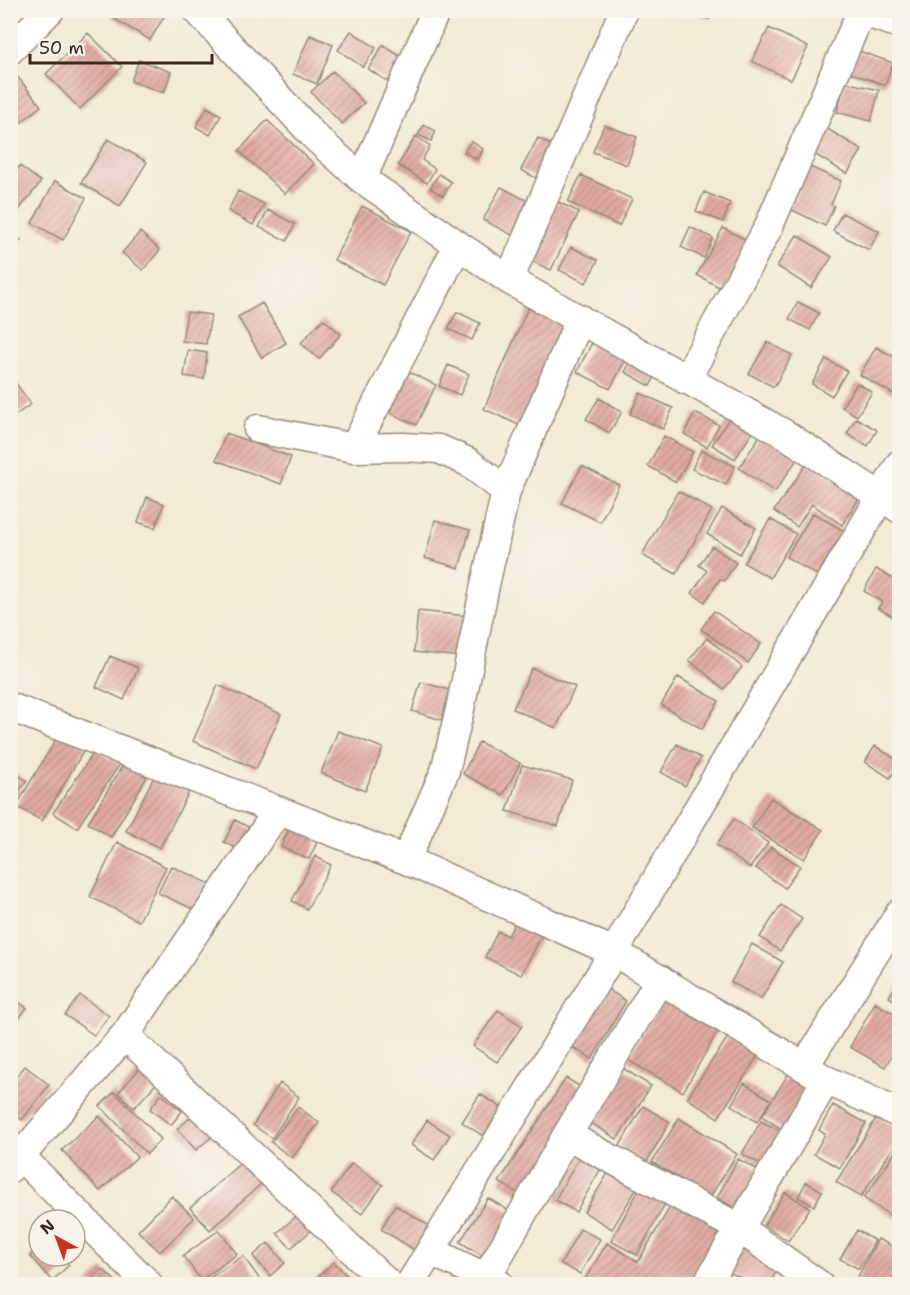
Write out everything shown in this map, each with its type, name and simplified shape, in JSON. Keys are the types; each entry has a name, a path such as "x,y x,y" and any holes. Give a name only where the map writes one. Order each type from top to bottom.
{"street":[{"path":"10,50 50,10"},
{"path":"197,10 316,138 362,179 509,280 783,433 890,504"},
{"path":"362,179 436,10"},
{"path":"509,280 624,10"},
{"path":"686,380 768,228 859,11 900,24"},
{"path":"354,448 458,244"},
{"path":"406,860 445,771 506,491 580,319"},
{"path":"258,429 354,448 439,449 468,462 506,491"},
{"path":"410,1284 890,504 900,464"},
{"path":"10,707 406,860 614,952 815,1073 900,1114"},
{"path":"148,1284 14,1158 125,1035 277,812"},
{"path":"706,1284 739,1228 815,1073 900,913"},
{"path":"431,1251 493,1281 567,1135 660,979"},
{"path":"125,1035 388,1284"},
{"path":"567,1135 739,1228 818,1284"}],"building":[{"path":"114,10 168,10 150,40 111,17"},
{"path":"688,10 712,10 709,19"},
{"path":"769,28 808,47 791,80 752,61"},
{"path":"351,31 376,48 363,67 338,50"},
{"path":"88,33 122,67 80,109 46,74"},
{"path":"310,35 333,45 317,84 293,74"},
{"path":"383,45 403,58 388,82 368,69"},
{"path":"859,51 893,63 885,85 851,73"},
{"path":"139,60 171,72 164,93 131,81"},
{"path":"333,71 364,103 342,124 311,92"},
{"path":"16,75 41,106 15,127 10,121 10,79"},
{"path":"845,82 879,90 871,121 837,112"},
{"path":"207,107 221,115 210,135 196,127"},
{"path":"267,120 314,164 285,194 239,151"},
{"path":"424,125 436,131 431,141 418,135"},
{"path":"604,125 637,137 627,165 593,152"},
{"path":"826,128 862,150 847,174 811,152"},
{"path":"416,136 430,146 422,160 435,169 427,183 398,165"},
{"path":"538,138 563,151 545,183 521,170"},
{"path":"108,139 147,162 120,206 81,183"},
{"path":"471,141 483,149 478,160 464,152"},
{"path":"20,166 41,182 10,221 10,178"},
{"path":"810,167 841,181 825,226 790,209"},
{"path":"439,174 451,182 443,196 430,188"},
{"path":"581,175 632,199 619,226 568,202"},
{"path":"55,181 86,198 63,240 32,223"},
{"path":"501,187 535,205 518,238 483,220"},
{"path":"238,191 264,204 253,225 228,211"},
{"path":"704,192 730,203 723,222 696,211"},
{"path":"558,202 579,212 551,270 529,260"},
{"path":"362,206 411,231 383,285 334,260"},
{"path":"268,210 295,224 287,241 259,227"},
{"path":"842,213 879,231 869,250 833,231"},
{"path":"690,227 713,238 704,258 681,247"},
{"path":"723,228 752,243 726,291 697,275"},
{"path":"10,232 21,240 10,254"},
{"path":"140,232 160,250 143,270 122,253"},
{"path":"797,235 832,257 811,288 777,266"},
{"path":"571,247 598,260 586,283 559,270"},
{"path":"798,302 819,313 810,330 789,319"},
{"path":"262,303 286,343 262,358 238,317"},
{"path":"528,308 566,325 521,426 484,409"},
{"path":"187,312 211,315 206,344 182,341"},
{"path":"457,312 480,323 472,340 448,329"},
{"path":"323,319 341,334 319,359 301,343"},
{"path":"595,337 628,355 610,389 577,372"},
{"path":"767,342 792,355 774,387 749,374"},
{"path":"876,347 900,360 900,398 860,375"},
{"path":"188,350 207,353 204,379 184,376"},
{"path":"635,354 660,367 650,386 625,372"},
{"path":"826,359 847,371 832,396 812,384"},
{"path":"448,365 469,374 460,395 439,386"},
{"path":"409,372 436,385 416,425 390,413"},
{"path":"15,382 31,404 10,419 10,386"},
{"path":"857,383 872,392 857,416 842,407"},
{"path":"640,393 673,408 663,429 630,414"},
{"path":"599,398 622,412 609,433 586,419"},
{"path":"733,412 756,427 735,459 712,445"},
{"path":"695,413 719,425 707,447 684,434"},
{"path":"856,418 877,430 868,446 847,434"},
{"path":"226,433 291,457 281,484 216,460"},
{"path":"761,434 798,458 775,492 739,468"},
{"path":"664,436 693,452 676,482 648,466"},
{"path":"701,450 735,466 726,485 692,469"},
{"path":"808,462 860,497 842,525 812,504 797,527 774,511"},
{"path":"582,466 619,485 600,522 562,503"},
{"path":"678,491 712,510 676,574 642,555"},
{"path":"147,497 164,504 155,528 138,522"},
{"path":"722,508 756,528 740,554 707,534"},
{"path":"813,513 844,531 817,575 786,557"},
{"path":"770,519 796,534 770,578 744,563"},
{"path":"435,520 470,530 459,568 425,558"},
{"path":"712,546 736,563 724,581 720,579 705,602 692,593 707,571 699,565"},
{"path":"876,569 894,579 900,570 900,621 878,608 882,602 864,591"},
{"path":"418,611 467,616 462,657 414,652"},
{"path":"714,611 761,644 748,663 701,629"},
{"path":"707,638 742,667 724,689 689,660"},
{"path":"110,656 138,668 124,700 96,687"},
{"path":"532,668 575,687 556,728 513,709"},
{"path":"678,677 719,701 702,729 661,705"},
{"path":"421,682 460,693 452,723 412,711"},
{"path":"218,685 281,714 256,769 193,741"},
{"path":"61,731 86,747 42,821 16,806"},
{"path":"338,731 383,748 365,791 321,773"},
{"path":"479,742 520,763 503,795 463,774"},
{"path":"677,744 701,758 685,786 661,772"},
{"path":"875,746 900,762 890,778 865,762"},
{"path":"96,749 120,764 77,828 53,813"},
{"path":"124,763 147,777 111,837 88,823"},
{"path":"522,765 572,780 558,826 507,811"},
{"path":"10,769 27,781 10,802"},
{"path":"158,769 192,786 160,848 126,831"},
{"path":"771,798 823,830 804,859 752,828"},
{"path":"734,819 768,843 750,868 716,845"},
{"path":"235,820 256,831 245,853 224,842"},
{"path":"291,825 319,838 309,859 281,847"},
{"path":"117,842 166,867 139,921 90,897"},
{"path":"771,847 800,866 785,888 756,868"},
{"path":"315,856 331,865 307,909 292,901"},
{"path":"171,866 219,888 206,915 158,893"},
{"path":"781,905 802,919 780,951 760,937"},
{"path":"518,917 545,930 521,975 485,957 498,931 508,936"},
{"path":"752,944 783,962 761,999 731,982"},
{"path":"900,979 900,1004 889,997"},
{"path":"604,987 626,1001 592,1059 569,1045"},
{"path":"667,992 722,1024 683,1092 628,1060"},
{"path":"80,995 109,1016 94,1035 65,1015"},
{"path":"10,996 27,1008 10,1030"},
{"path":"875,1003 900,1017 900,1041 885,1067 850,1047"},
{"path":"498,1010 522,1026 497,1062 473,1046"},
{"path":"728,1037 758,1056 718,1118 687,1098"},
{"path":"147,1061 163,1076 134,1108 118,1093"},
{"path":"25,1066 49,1085 22,1120 10,1111 10,1084"},
{"path":"621,1067 651,1086 617,1139 586,1120"},
{"path":"792,1068 819,1085 789,1134 762,1116"},
{"path":"566,1078 589,1092 522,1196 499,1182"},
{"path":"280,1083 299,1097 272,1138 253,1125"},
{"path":"744,1083 771,1100 757,1122 731,1105"},
{"path":"114,1092 161,1139 147,1154 100,1106"},
{"path":"161,1094 182,1111 171,1125 150,1109"},
{"path":"480,1094 502,1108 483,1136 462,1122"},
{"path":"833,1105 866,1123 840,1168 814,1154 825,1134 819,1130"},
{"path":"643,1106 670,1122 646,1163 619,1147"},
{"path":"298,1107 319,1123 292,1158 271,1142"},
{"path":"199,1110 217,1132 196,1150 177,1129"},
{"path":"99,1116 137,1157 100,1191 62,1150"},
{"path":"877,1117 900,1131 900,1137 861,1197 836,1182"},
{"path":"679,1118 737,1154 710,1197 652,1162"},
{"path":"427,1120 450,1135 434,1160 411,1145"},
{"path":"761,1121 788,1135 769,1169 742,1154"},
{"path":"900,1145 900,1222 864,1198"},
{"path":"583,1151 604,1163 576,1212 555,1200"},
{"path":"245,1159 264,1181 210,1230 190,1208"},
{"path":"738,1159 766,1174 744,1213 717,1198"},
{"path":"352,1163 383,1185 362,1214 331,1192"},
{"path":"612,1167 640,1183 612,1229 584,1212"},
{"path":"806,1182 822,1191 814,1206 798,1197"},
{"path":"641,1186 667,1200 637,1255 611,1241"},
{"path":"785,1192 810,1208 788,1241 764,1225"},
{"path":"172,1196 194,1218 160,1252 138,1231"},
{"path":"488,1198 514,1214 486,1258 460,1242"},
{"path":"674,1200 732,1234 703,1284 678,1284 667,1278 663,1284 582,1284 607,1243 638,1262"},
{"path":"395,1205 430,1226 416,1251 381,1229"},
{"path":"300,1213 314,1228 291,1248 277,1233"},
{"path":"580,1229 600,1239 580,1274 561,1264"},
{"path":"219,1230 237,1254 201,1280 183,1256"},
{"path":"857,1230 875,1241 859,1269 840,1259"},
{"path":"736,1238 781,1264 769,1284 752,1284 720,1267"},
{"path":"878,1239 900,1250 900,1266 889,1284 859,1284 855,1282"},
{"path":"268,1243 285,1263 270,1276 253,1256"},
{"path":"243,1256 261,1281 256,1284 201,1284"},
{"path":"334,1262 355,1284 310,1284"},
{"path":"41,1268 66,1268 52,1281"},
{"path":"103,1269 118,1284 86,1284"}]}
